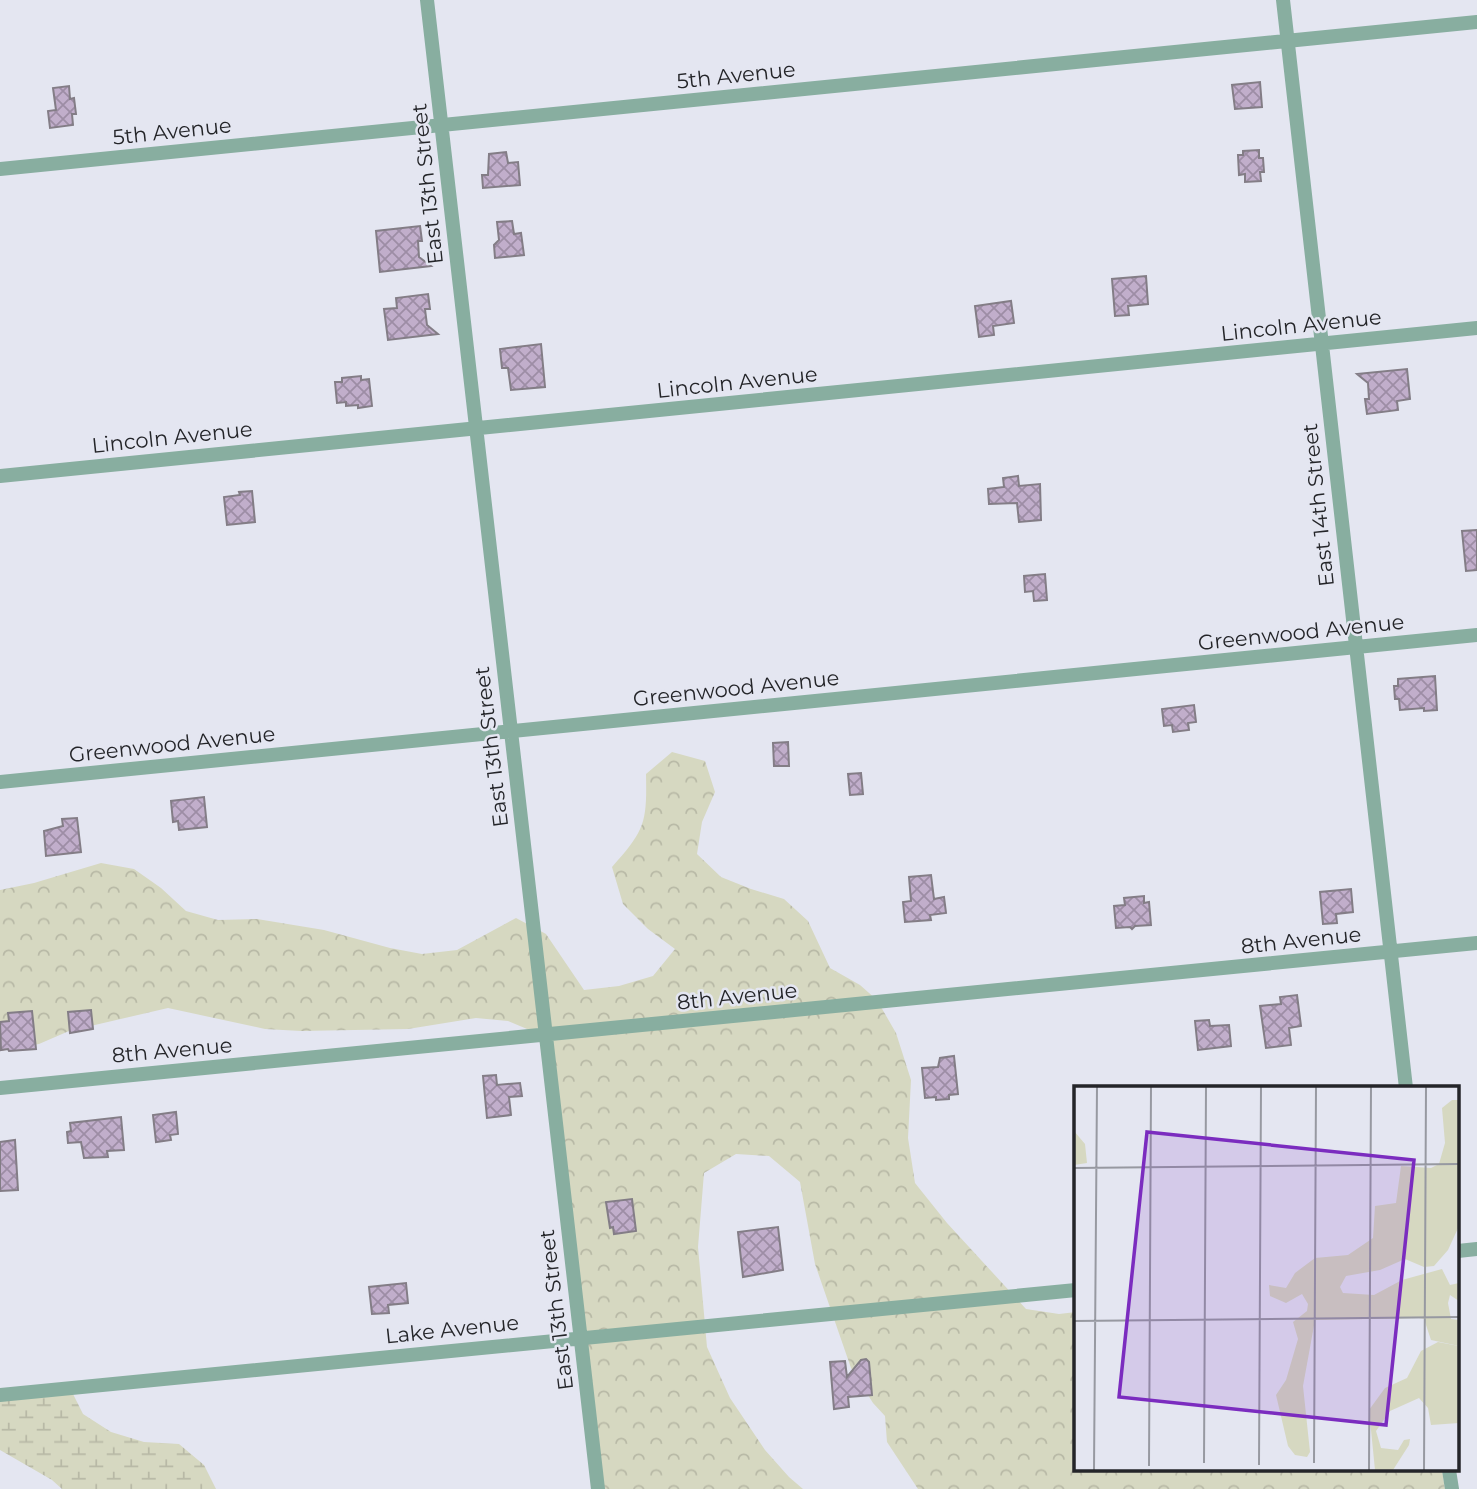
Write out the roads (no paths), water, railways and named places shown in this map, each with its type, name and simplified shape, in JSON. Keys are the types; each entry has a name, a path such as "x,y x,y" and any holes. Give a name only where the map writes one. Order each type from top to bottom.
{"street":[{"name":"East 13th Street","path":"427,0 597,1489"},
{"name":"East 14th Street","path":"1283,0 1406,1086"},
{"name":"5th Avenue","path":"0,169 1477,22"},
{"name":"Lincoln Avenue","path":"0,475 1477,328"},
{"name":"Greenwood Avenue","path":"0,782 1477,635"},
{"name":"8th Avenue","path":"0,1088 1477,943"},
{"name":"Lake Avenue","path":"0,1395 1074,1290"}]}
